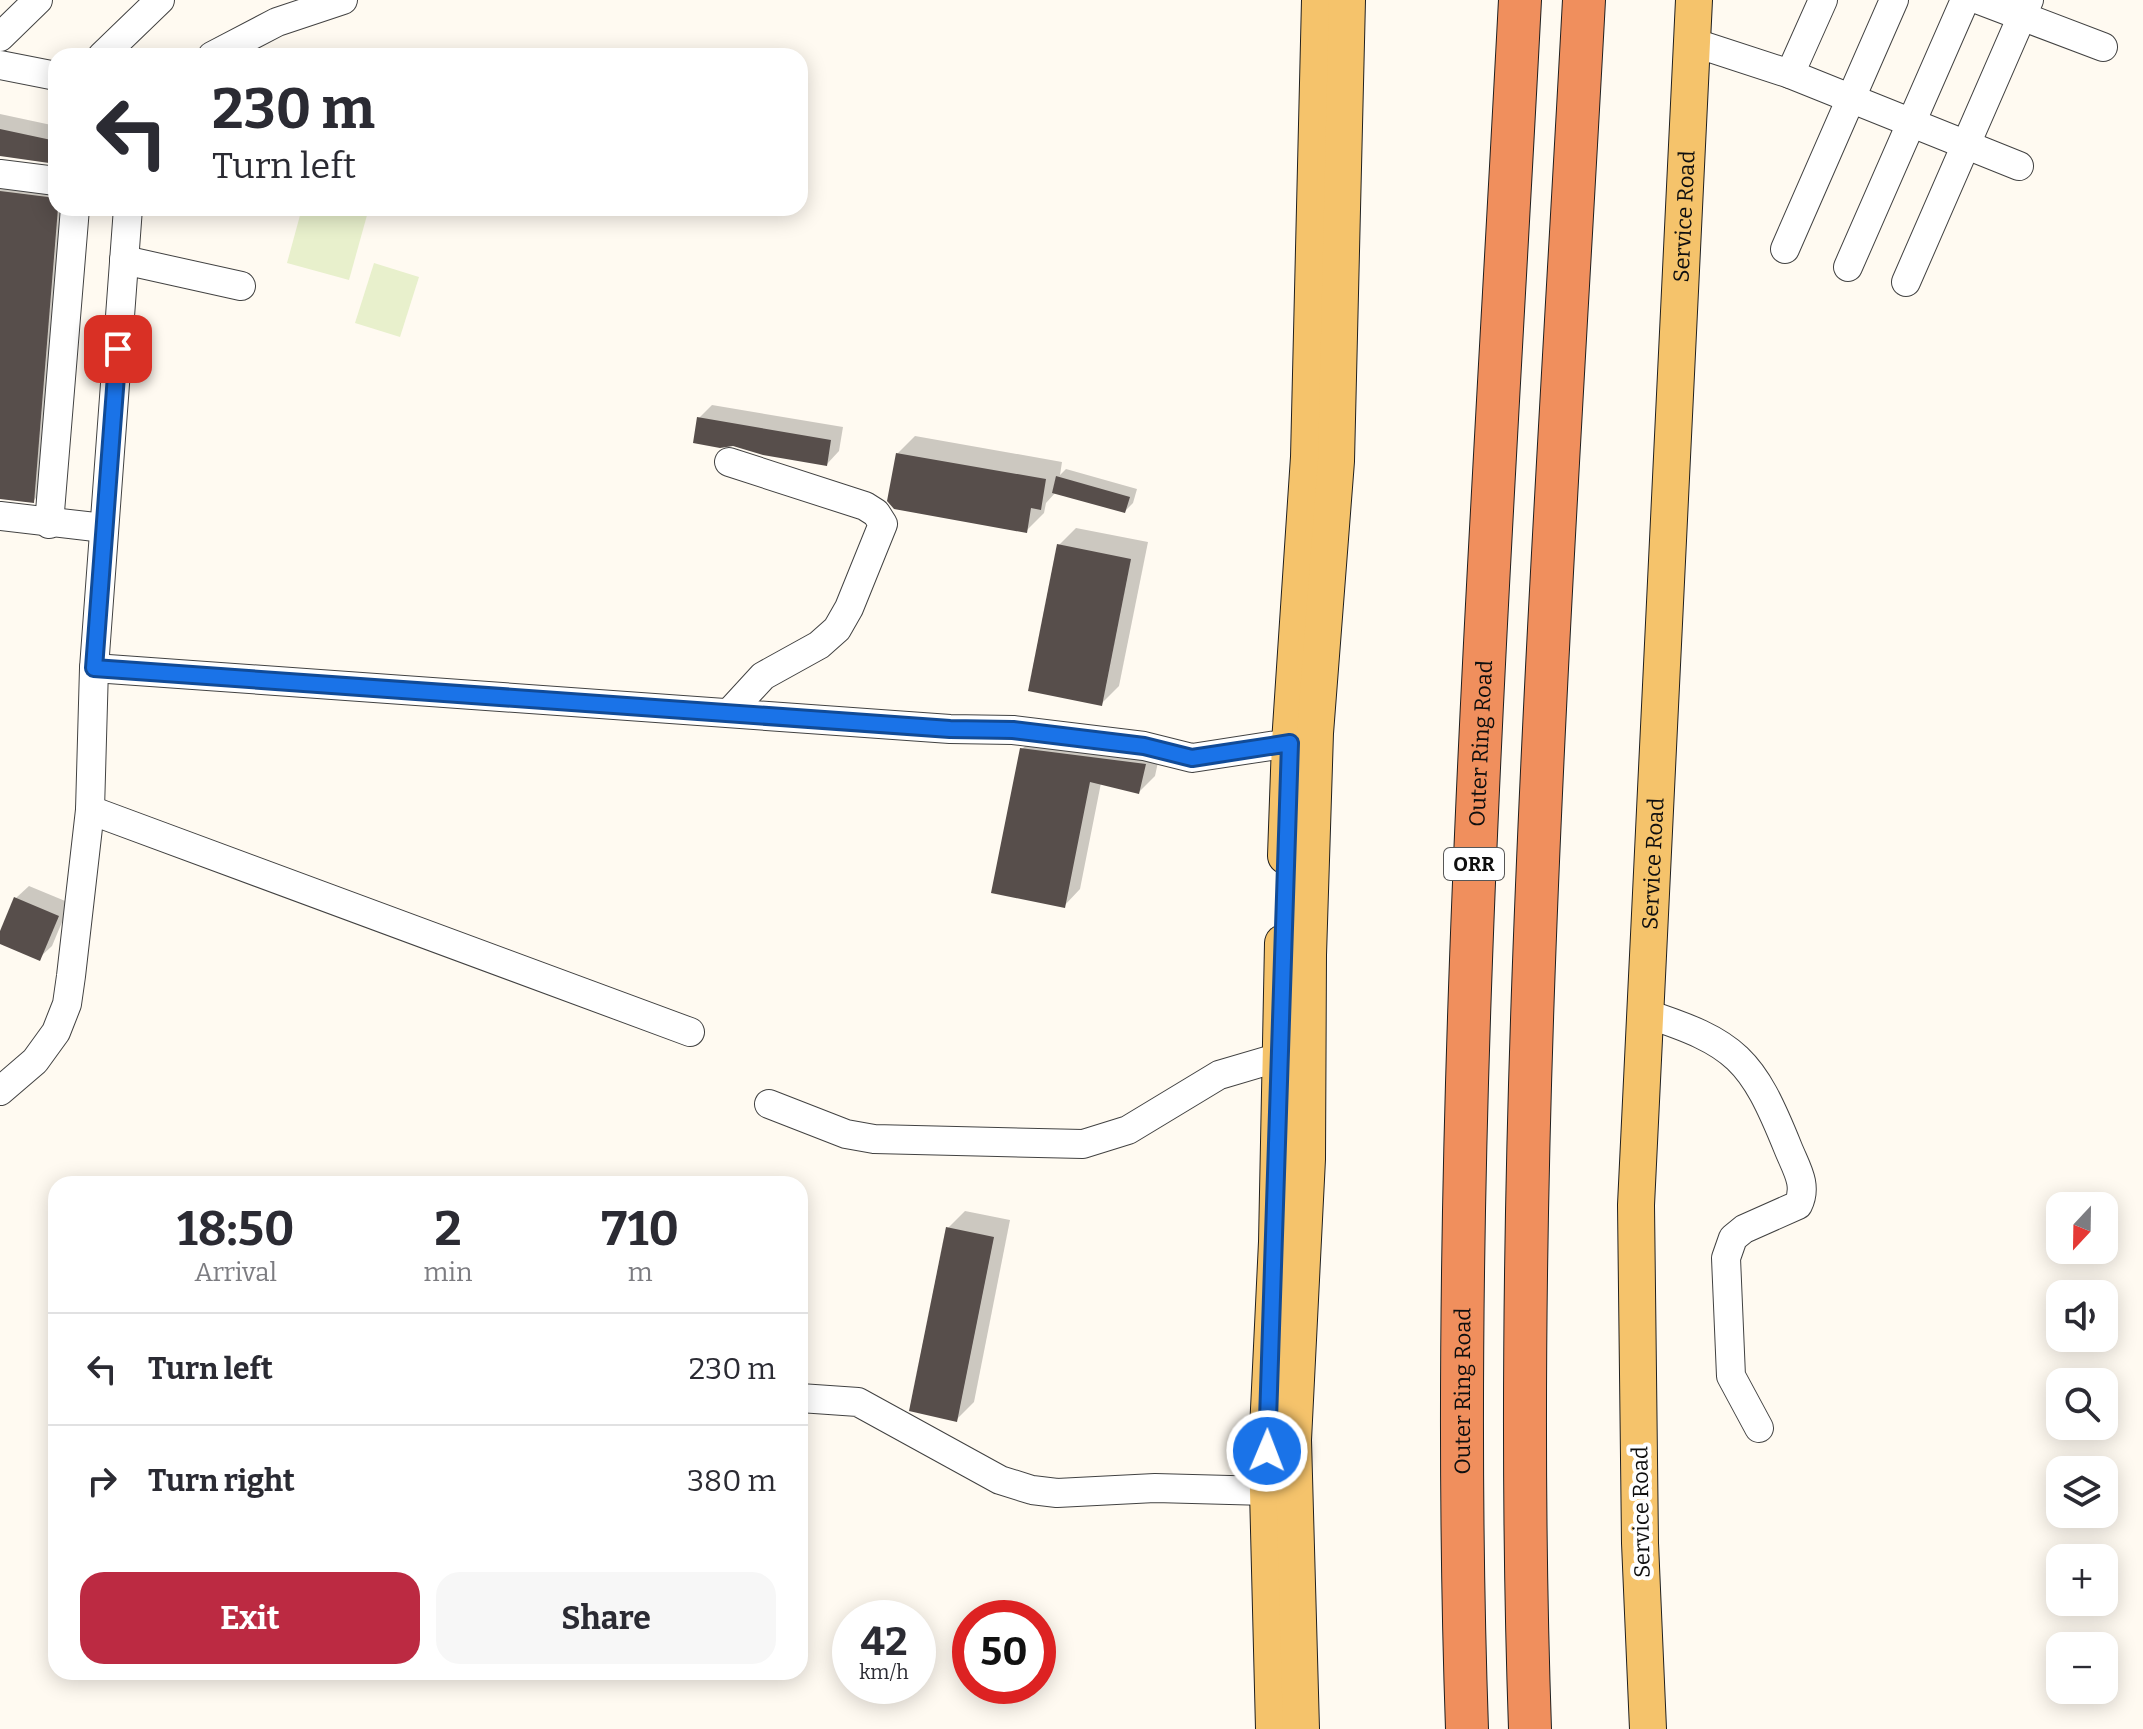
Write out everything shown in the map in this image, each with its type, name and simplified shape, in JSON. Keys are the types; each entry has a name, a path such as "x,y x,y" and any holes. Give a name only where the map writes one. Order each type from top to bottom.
{"highway":[{"name":"Outer Ring Road","path":"1467,1729 1460,1414 1463,1129 1520,0"},
{"name":"ORR","path":"1530,1729 1523,1367 1530,1037 1584,0"}],"main road":[{"path":"1274,1729 1267,1491 1290,743 1309,457 1320,0"},
{"path":"1301,1729 1293,1440 1307,1159 1307,984 1315,733 1336,461 1347,0"},
{"name":"Service Road","path":"1648,1729 1640,1543 1636,1205 1694,0"}],"street":[{"path":"0,37 38,0"},
{"path":"110,48 160,0"},
{"path":"227,48 277,22 343,0"},
{"path":"1790,74 1823,0"},
{"path":"1785,249 1894,0"},
{"path":"1848,267 1908,122 1965,0"},
{"path":"1979,0 2025,8 2103,47"},
{"path":"1906,282 2025,8"},
{"path":"1692,42 1790,74 2019,166"},
{"path":"0,65 48,74"},
{"path":"0,174 48,180"},
{"path":"49,524 74,216"},
{"path":"0,1091 35,1061 56,1032 67,1004 90,810 94,668 127,216"},
{"path":"124,260 241,286"},
{"path":"729,462 865,506 876,513 883,524 862,579 837,629 819,645 763,676 729,713"},
{"path":"0,516 104,528"},
{"path":"94,668 950,729 1013,730 1144,746 1192,758 1290,743"},
{"path":"90,810 690,1032"},
{"path":"1644,1013 1687,1027 1713,1040 1752,1072 1765,1091 1803,1185 1798,1205 1744,1229 1728,1246 1731,1376 1759,1428"},
{"path":"769,1104 846,1134 874,1139 1083,1144 1128,1130 1219,1075 1280,1057"},
{"path":"808,1399 858,1402 1000,1480 1032,1490 1057,1493 1155,1488 1267,1491"}],"green space":[{"path":"300,216 367,216 349,280 287,263"},
{"path":"374,263 419,277 400,337 355,323"}],"building":[{"path":"0,129 48,139 48,163 0,156"},
{"path":"0,191 48,197 48,216 57,216 34,503 0,499"},
{"path":"697,417 831,440 827,466 763,455 733,446 720,448 693,443"},
{"path":"896,453 1046,479 1041,510 1031,508 1027,533 894,509 887,501"},
{"path":"1056,476 1130,497 1125,513 1052,493"},
{"path":"1057,544 1131,559 1102,706 1028,691"},
{"path":"1020,748 1146,764 1139,794 1090,782 1065,908 991,893"},
{"path":"14,897 59,916 40,961 0,944 0,931"},
{"path":"946,1227 994,1237 957,1422 909,1411"}],"route":[{"path":"118,349 94,668 950,729 1013,730 1144,746 1192,758 1290,743 1276,1261 1267,1451"}]}
